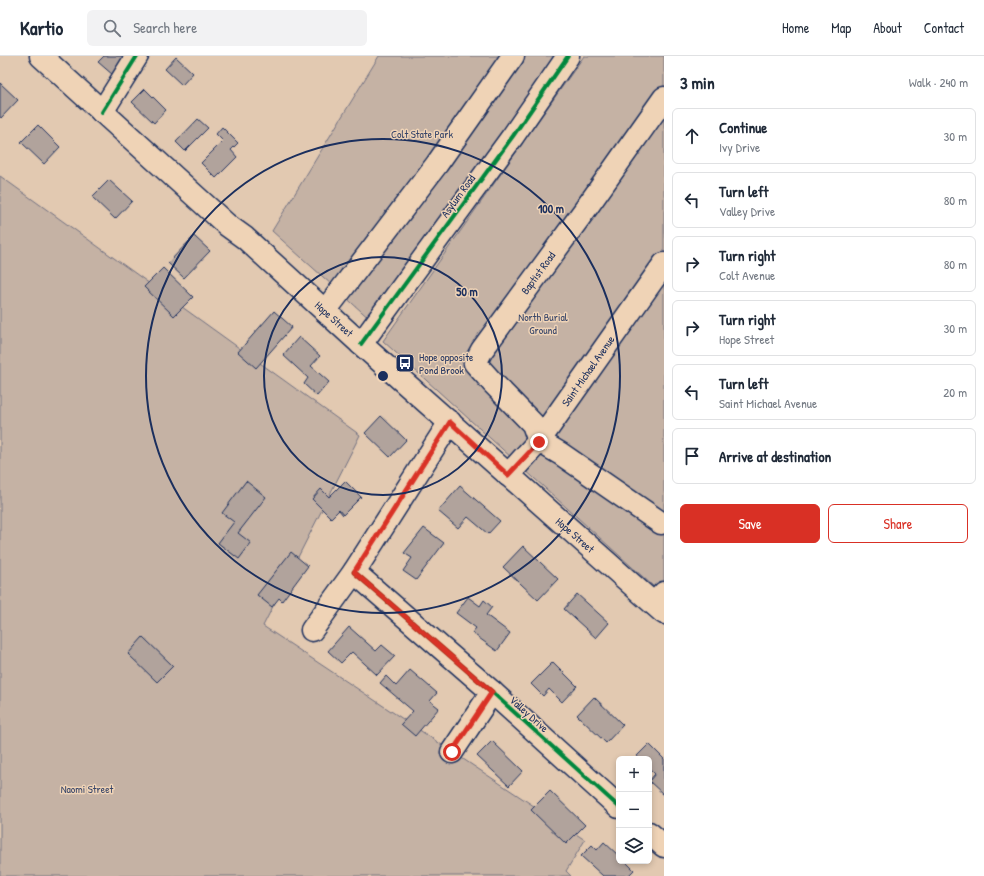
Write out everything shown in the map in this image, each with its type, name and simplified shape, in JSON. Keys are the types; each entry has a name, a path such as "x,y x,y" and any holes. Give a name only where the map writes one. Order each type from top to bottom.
{"street":[{"name":"Hope Street","path":"41,56 508,475 661,603"},
{"path":"102,112 137,56"},
{"path":"325,312 437,164 513,56"},
{"name":"Asylum Road","path":"361,344 513,136 568,56"},
{"name":"Baptist Road","path":"539,442 533,424 475,363 482,350 587,207 657,124 664,98"},
{"name":"Saint Michael Avenue","path":"508,475 539,442 664,264"},
{"path":"312,630 354,572 450,422"},
{"path":"539,442 561,454 662,524"},
{"name":"Valley Drive","path":"354,572 492,692 616,804"},
{"path":"452,752 492,692"},
{"path":"652,836 664,846"}],"green space":[{"name":"Colt State Park","path":"379,56 568,56 382,330 272,231"},
{"name":"North Burial Ground","path":"584,56 664,56 664,596 383,341"},
{"name":"Naomi Street","path":"0,176 360,435 263,626 585,840 566,871 571,876 0,876"}],"building":[{"path":"104,56 132,56 113,75 98,62"},
{"path":"176,57 193,73 182,85 165,69"},
{"path":"0,83 18,100 1,118 0,117"},
{"path":"145,89 166,110 154,123 132,102"},
{"path":"198,119 208,128 185,151 176,142"},
{"path":"38,125 60,147 44,164 21,142"},
{"path":"222,127 238,143 231,150 237,157 216,178 201,163 223,141 216,134"},
{"path":"109,180 132,201 115,219 92,197"},
{"path":"194,236 210,251 184,278 168,263"},
{"path":"163,268 193,297 174,316 144,287"},
{"path":"274,311 292,327 256,368 238,352"},
{"path":"299,337 320,356 311,366 329,382 317,396 304,384 308,378 283,355"},
{"path":"381,416 406,440 390,457 365,433"},
{"path":"246,481 266,497 238,533 251,543 239,559 218,543 234,522 222,513"},
{"path":"345,481 361,497 343,515 339,510 331,518 312,499 321,489 329,497"},
{"path":"460,486 500,521 488,534 468,517 458,528 438,511"},
{"path":"424,528 444,543 416,580 403,571 412,558 404,553"},
{"path":"523,546 558,579 538,600 503,567"},
{"path":"291,552 308,566 282,601 279,598 272,607 257,595"},
{"path":"577,594 609,623 596,638 564,609"},
{"path":"468,597 480,606 484,600 492,607 486,615 510,633 497,651 472,633 476,628 456,613"},
{"path":"349,627 376,651 382,645 395,656 377,675 352,652 341,663 328,651"},
{"path":"143,637 173,666 157,682 128,654"},
{"path":"553,662 577,686 562,702 549,689 543,696 531,684"},
{"path":"410,670 437,693 430,701 439,708 415,736 401,724 413,711 380,683 386,676 396,686"},
{"path":"594,697 623,725 606,743 577,715"},
{"path":"492,741 523,771 509,786 477,756"},
{"path":"649,744 664,759 664,795 652,784 652,778 655,774 652,771 652,756 637,756"},
{"path":"550,791 585,825 566,844 531,810"},
{"path":"604,842 616,853 616,864 628,864 634,870 628,876 603,876 581,856 592,845 597,850"}],"cycle path":[{"path":"102,112 137,56"},
{"path":"361,344 513,136 568,56"},
{"path":"354,572 492,692 616,804"}],"place":[{"name":"Hope opposite Pond Brook","path":"405,363"}],"route":[{"path":"452,752 492,692 354,572 450,422 508,475 539,442"}]}
